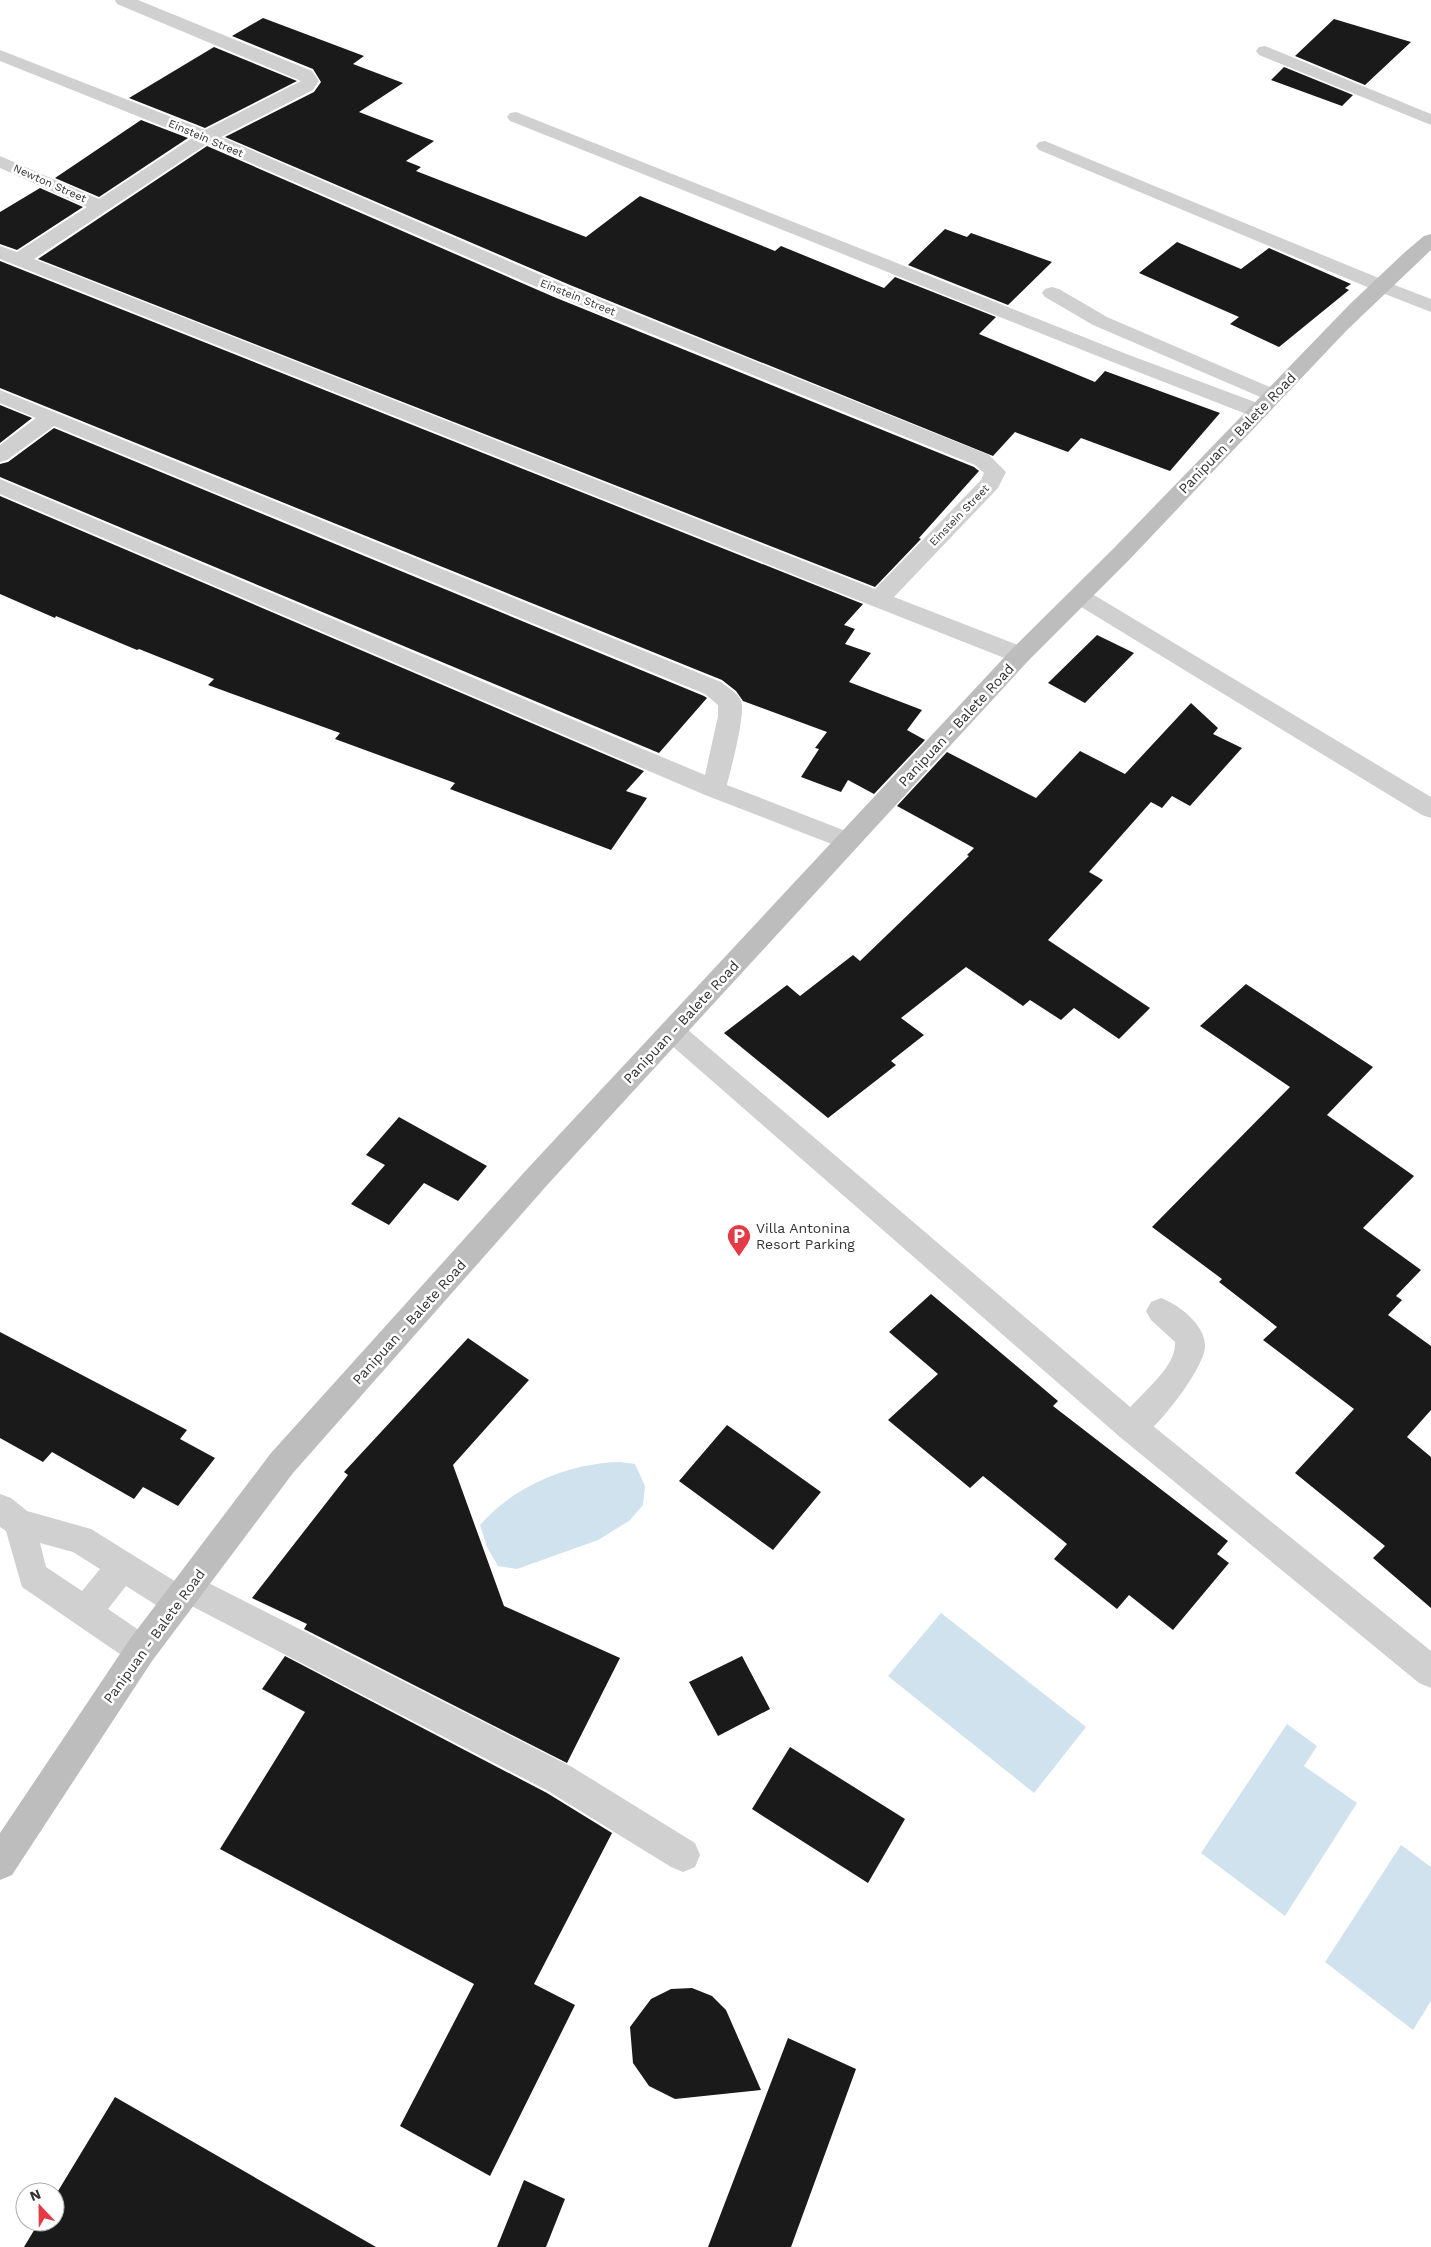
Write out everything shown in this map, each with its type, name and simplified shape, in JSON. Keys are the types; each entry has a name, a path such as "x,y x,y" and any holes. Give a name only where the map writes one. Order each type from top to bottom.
{"main road":[{"name":"Panipuan - Balete Road","path":"0,1863 141,1650 282,1463 539,1175 1020,656 1081,597 1379,284 1431,240"}],"street":[{"path":"20,259 206,137 307,86 310,81 306,75 123,0"},
{"path":"1265,51 1431,120"},
{"name":"Einstein Street","path":"0,55 206,137 562,291 982,460 995,472 990,483 878,600"},
{"path":"516,117 1122,359 1264,403"},
{"path":"1045,146 1431,306"},
{"name":"Newton Street","path":"0,161 100,206"},
{"path":"0,252 1020,656"},
{"path":"1052,293 1100,321 1264,403"},
{"path":"0,396 713,688 730,702 730,716 714,789"},
{"path":"0,455 52,417"},
{"path":"0,486 714,789 847,841"},
{"path":"1081,597 1431,809"},
{"path":"672,1032 1131,1427 1431,1672"},
{"path":"1131,1427 1183,1368 1190,1352 1188,1338 1161,1310"},
{"path":"10,1516 80,1539 123,1566 560,1779 683,1856"},
{"path":"10,1516 33,1576 141,1650"},
{"path":"85,1612 123,1566"}],"water":[{"path":"620,1462 635,1464 645,1486 643,1505 629,1521 598,1540 517,1569 498,1566 487,1547 480,1525 494,1511 526,1488 562,1472 601,1463"},
{"path":"941,1613 1086,1727 1034,1793 888,1676"},
{"path":"1287,1724 1317,1746 1304,1766 1357,1803 1285,1916 1201,1853"},
{"path":"1401,1845 1431,1867 1431,2001 1413,2030 1325,1962"}],"building":[{"path":"263,18 364,56 353,64 403,83 359,112 434,141 406,161 421,167 416,171 586,237 640,196 775,251 781,246 884,288 895,277 996,317 979,334 1095,382 1105,371 1220,413 1170,471 1081,438 1068,452 1015,432 993,456 570,285 225,137 314,92 321,82 313,69 232,36"},
{"path":"1334,19 1411,42 1365,85 1295,56"},
{"path":"214,47 297,81 205,128 129,98"},
{"path":"1284,67 1353,95 1342,106 1271,80"},
{"path":"141,120 188,138 99,197 55,178"},
{"path":"207,146 554,297 974,467 979,471 919,538 921,539 875,587 38,259"},
{"path":"40,188 83,207 17,250 0,244 0,212"},
{"path":"945,229 967,237 971,233 1052,262 1008,305 908,265"},
{"path":"1177,242 1241,269 1269,248 1351,284 1345,288 1349,290 1279,347 1230,324 1239,317 1139,273"},
{"path":"0,261 863,604 844,625 855,629 845,644 871,653 849,682 922,710 907,730 925,740 874,794 848,780 841,792 801,777 819,749 815,748 827,732 743,701 736,691 722,680 0,388"},
{"path":"0,405 32,418 0,443"},
{"path":"54,428 707,698 659,753 0,477 0,464 8,462"},
{"path":"0,496 644,771 626,791 647,798 611,850 450,789 455,783 335,739 340,733 208,685 214,679 139,649 137,650 56,616 55,618 0,594"},
{"path":"1097,635 1134,653 1085,703 1048,683"},
{"path":"1191,703 1218,728 1213,734 1242,748 1190,806 1172,796 1162,808 1151,802 1089,872 1103,880 1048,940 1150,1008 1119,1039 1074,1008 1061,1020 1030,1000 1023,1006 966,967 901,1018 924,1035 891,1061 896,1065 828,1118 724,1033 787,985 800,996 853,955 860,961 969,856 967,855 974,848 897,806 947,752 1036,798 1080,751 1125,774"},
{"path":"1246,984 1373,1067 1327,1115 1414,1176 1363,1228 1421,1270 1396,1296 1402,1300 1388,1315 1431,1346 1431,1410 1407,1437 1431,1457 1431,1608 1373,1558 1385,1546 1295,1473 1354,1409 1263,1340 1277,1327 1219,1282 1222,1279 1152,1227 1290,1087 1200,1026"},
{"path":"399,1117 487,1166 458,1201 424,1183 389,1225 351,1204 385,1165 366,1155"},
{"path":"931,1294 1058,1401 1053,1406 1228,1541 1217,1554 1229,1563 1173,1630 1129,1595 1117,1609 1054,1559 1067,1544 983,1476 970,1488 888,1420 938,1374 889,1332"},
{"path":"0,1332 187,1430 180,1439 215,1458 178,1506 143,1487 134,1499 52,1452 43,1462 0,1438"},
{"path":"468,1338 529,1380 453,1465 504,1606 620,1658 567,1763 304,1629 307,1624 252,1598 348,1475 344,1472"},
{"path":"727,1425 821,1492 773,1550 679,1481"},
{"path":"285,1656 547,1793 612,1833 534,1984 575,2005 490,2176 400,2126 474,1984 220,1849 305,1712 262,1689"},
{"path":"742,1656 770,1709 718,1736 689,1682"},
{"path":"790,1747 905,1819 868,1883 752,1809"},
{"path":"692,1988 712,1996 726,2010 761,2090 675,2099 649,2086 633,2063 630,2027 651,1999 671,1989"},
{"path":"788,2038 856,2069 791,2247 708,2247"},
{"path":"115,2097 376,2247 24,2247 33,2232 65,2232 65,2182 63,2182"},
{"path":"524,2180 565,2199 546,2247 497,2247"}],"place":[{"name":"Villa Antonina Resort Parking","path":"739,1257"}]}
